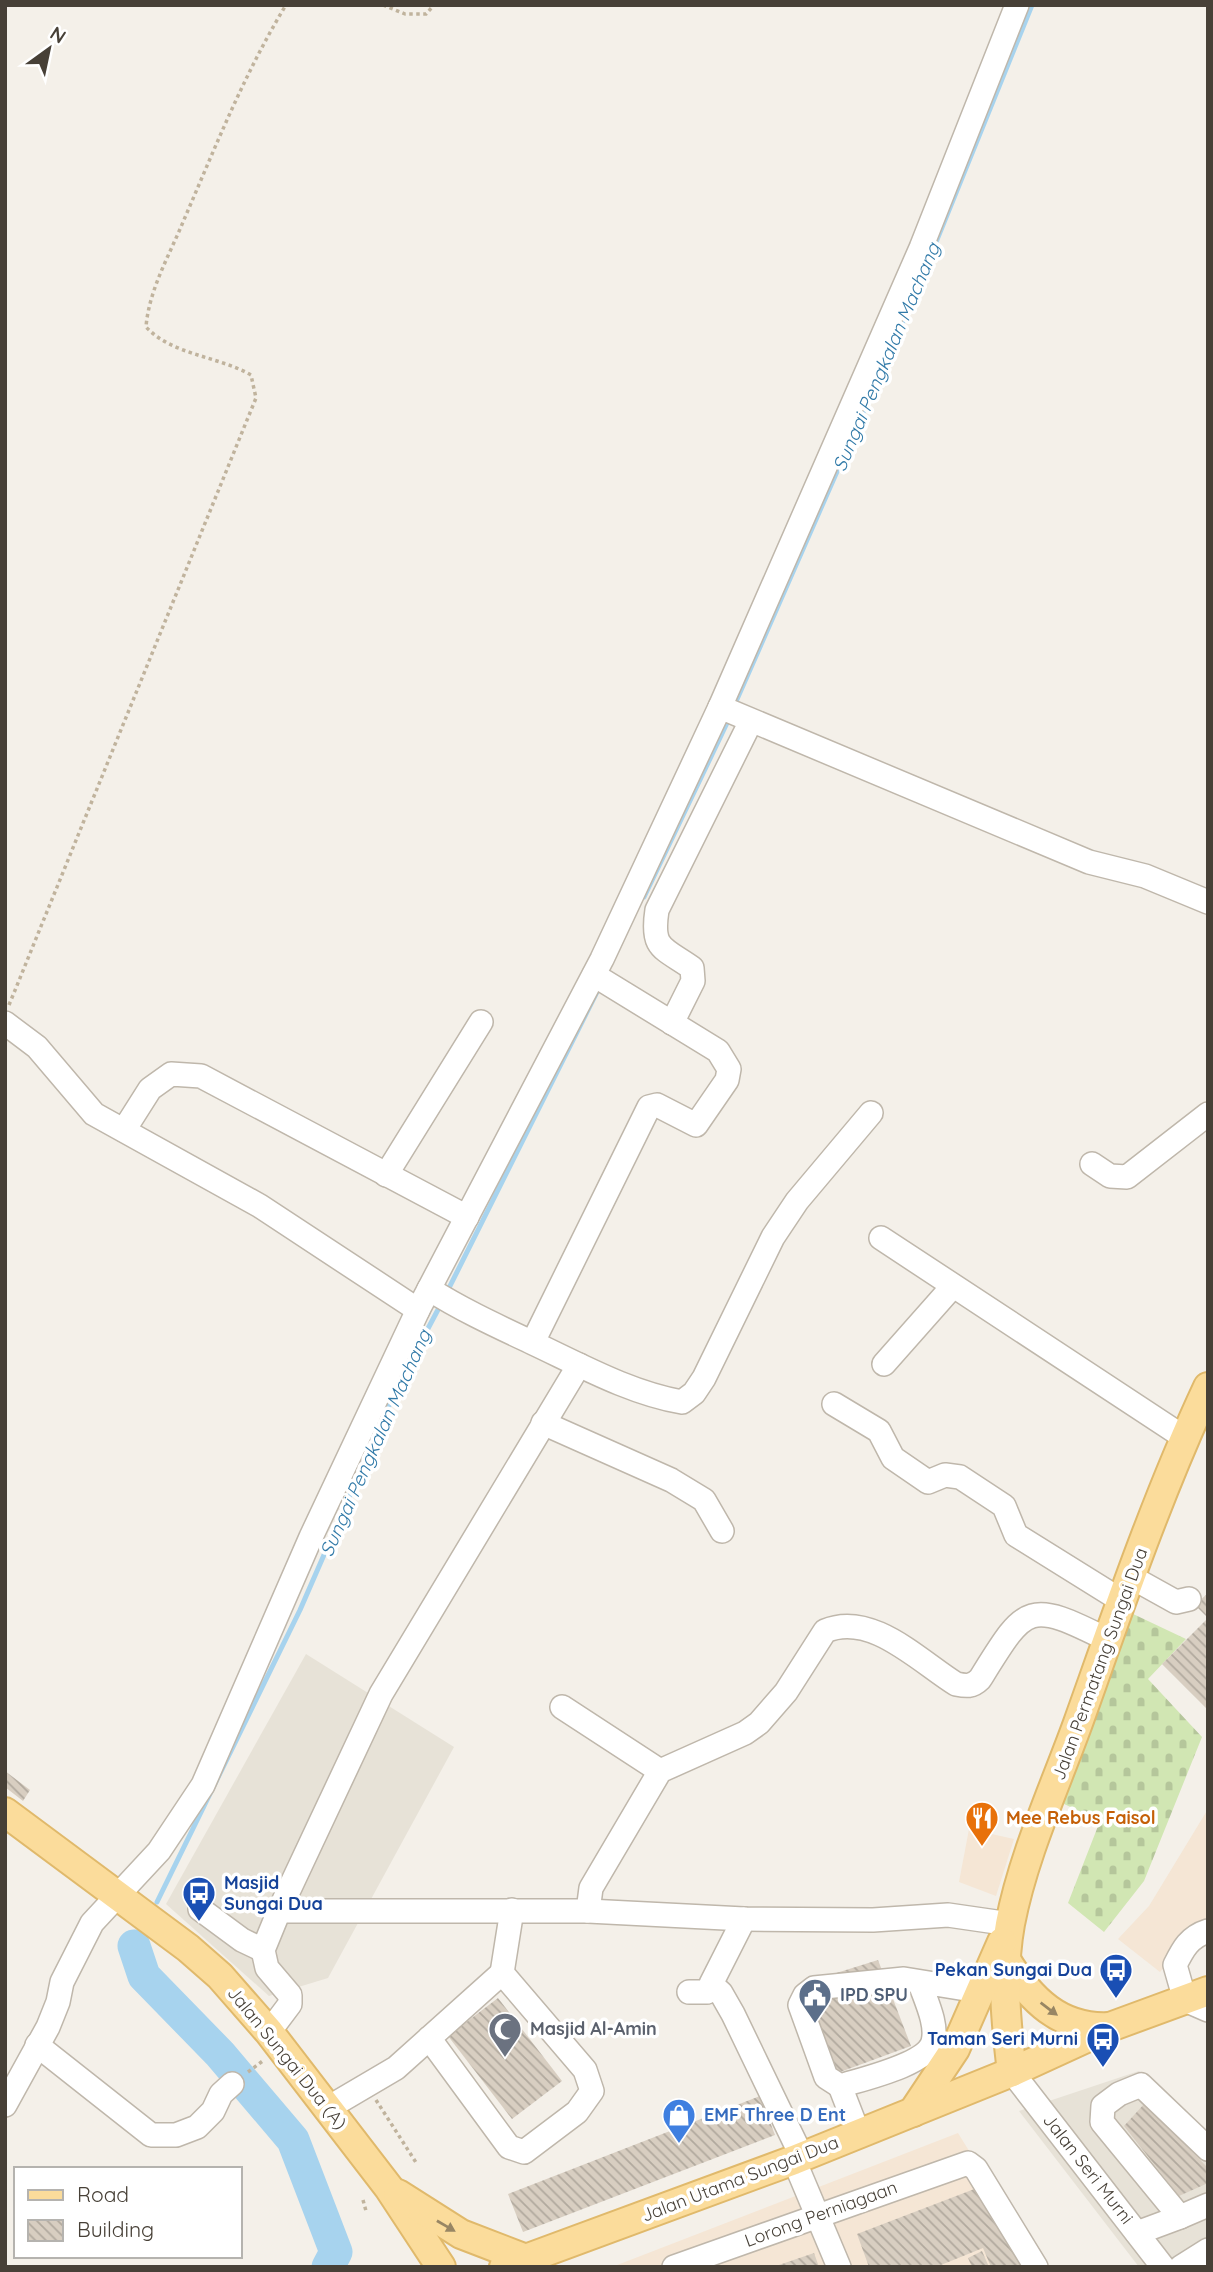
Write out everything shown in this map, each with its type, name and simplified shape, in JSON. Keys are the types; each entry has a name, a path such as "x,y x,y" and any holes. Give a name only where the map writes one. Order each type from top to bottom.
{"main road":[{"name":"Jalan Permatang Sungai Dua","path":"1012,2072 1005,2017 1006,1960 1010,1924 1026,1867 1127,1589 1185,1438 1208,1387"},
{"name":"Jalan Sungai Dua (A)","path":"5,1812 220,1976 269,2032 389,2188 437,2264"},
{"path":"913,2112 955,2049 1010,1924"},
{"path":"1006,1960 1024,1989 1056,2014 1078,2026 1110,2027"},
{"name":"Jalan Utama Sungai Dua","path":"516,2264 798,2159 1012,2072 1110,2027 1200,2000"},
{"path":"389,2188 461,2234 516,2264"}],"street":[{"path":"5,2105 58,2002 62,1982 92,1923 159,1851 203,1785 311,1537 418,1310 431,1290 594,975 720,708 921,248 1017,5"},
{"path":"720,708 1088,862 1145,876 1208,902"},
{"path":"672,1023 693,981 692,968 661,947 653,933 657,910 751,721"},
{"path":"533,1342 649,1107 657,1105 696,1125 727,1080 729,1069 718,1051 594,975"},
{"path":"386,1175 481,1022"},
{"path":"5,1023 37,1047 94,1114 260,1206 418,1310"},
{"path":"124,1130 150,1089 171,1074 201,1076 467,1217"},
{"path":"431,1290 466,1312 579,1365 662,1399 682,1402 694,1393 773,1237 797,1200 871,1113"},
{"path":"1092,1164 1110,1176 1126,1177 1208,1114"},
{"path":"881,1238 1185,1438"},
{"path":"884,1364 953,1286"},
{"path":"269,2032 290,2004 290,1995 267,1968 263,1950 279,1911 381,1694 579,1365"},
{"path":"834,1404 879,1431 892,1458 926,1486 945,1475 960,1477 1004,1506 1016,1535 1127,1589 1176,1602 1189,1599"},
{"path":"543,1423 671,1480 704,1500 722,1531"},
{"path":"588,1911 591,1888 660,1771 759,1723 786,1692 825,1631 849,1624 874,1630 956,1685 966,1686 974,1685 980,1679 1014,1625 1024,1617 1059,1617 1108,1640"},
{"path":"562,1707 660,1771"},
{"path":"200,1909 242,1940 263,1950"},
{"path":"328,2108 396,2068 502,1973 512,1910"},
{"path":"279,1911 588,1911 744,1919 873,1920 948,1915 1010,1924"},
{"path":"689,1992 707,1992 712,1987 712,1982 744,1919"},
{"path":"1200,2000 1175,1965 1185,1945 1196,1935 1208,1931"},
{"path":"429,2038 509,2147 524,2152 576,2112 592,2091 585,2070 502,1973"},
{"path":"859,2134 840,2085 826,2077 800,2005 805,1995 814,1988 904,1979 978,1992"},
{"path":"840,2085 922,2056 933,2043 933,2026 920,1983"},
{"path":"712,1987 721,1993 733,2014 798,2159 816,2215 839,2267"},
{"path":"37,2045 151,2135 176,2135 197,2127 213,2111 221,2094 232,2084"},
{"name":"Jalan Seri Murni","path":"1012,2072 1163,2267"},
{"path":"1180,2217 1102,2122 1103,2106 1119,2094 1141,2085 1208,2149"},
{"name":"Lorong Perniagaan","path":"674,2267 968,2163 976,2169 1036,2267"},
{"path":"1138,2233 1208,2205"},
{"path":"1181,2267 1208,2250"}],"path":[{"path":"5,1013 256,398 250,375 233,365 159,341 146,327 147,312 164,264 257,52 286,5"},
{"path":"383,5 405,15 426,14 434,5"},
{"path":"389,2120 417,2164"},
{"path":"363,2200 366,2211"}],"shaded area":[{"path":"306,1654 454,1747 328,1978 269,1996 166,1904"},
{"path":"1208,1809 1208,1916 1160,1972 1118,1939 1149,1906"},
{"path":"969,1829 1014,1839 996,1896 959,1882"},
{"name":"Taman Seri Murni","path":"1139,2071 1208,2145 1208,2267 1139,2267 1019,2111"},
{"path":"958,2133 1041,2267 612,2267"}],"green space":[{"path":"1131,1613 1186,1639 1148,1679 1202,1737 1144,1881 1104,1932 1068,1903 1100,1821 1062,1803"}],"building":[{"path":"1208,1593 1208,1618 1195,1605"},
{"path":"1208,1618 1208,1710 1162,1664"},
{"path":"5,1771 30,1790 23,1801 5,1787"},
{"path":"878,1960 911,2046 832,2075 801,1984"},
{"name":"Masjid Al-Amin","path":"498,1998 562,2081 512,2119 448,2036"},
{"path":"760,2096 775,2135 523,2232 508,2194"},
{"path":"1145,2103 1208,2168 1208,2183 1179,2196 1124,2126"},
{"path":"977,2188 1026,2267 991,2267 983,2248 936,2267 869,2267 857,2234"},
{"path":"982,2251 989,2267 972,2267 968,2258"},
{"path":"814,2253 819,2267 776,2267 776,2266"}],"waterway":[{"name":"Sungai Pengkalan Machang","path":"734,706 915,294 1032,5"},
{"name":"Sungai Pengkalan Machang","path":"644,897 727,723"},
{"name":"Sungai Pengkalan Machang","path":"447,1292 599,988"},
{"name":"Sungai Pengkalan Machang","path":"157,1902 300,1610 398,1385 441,1304"},
{"name":"Sungai Pengkalan Machang","path":"134,1946 144,1976 220,2054 293,2140 336,2252 328,2267"}],"place":[{"name":"Mee Rebus Faisol","path":"982,1848"},
{"name":"Masjid Sungai Dua","path":"199,1923"},
{"name":"Pekan Sungai Dua","path":"1116,2000"},
{"name":"IPD SPU","path":"815,2025"},
{"name":"Masjid Al-Amin","path":"505,2059"},
{"name":"Taman Seri Murni","path":"1103,2069"},
{"name":"EMF Three D Ent","path":"679,2145"}]}
